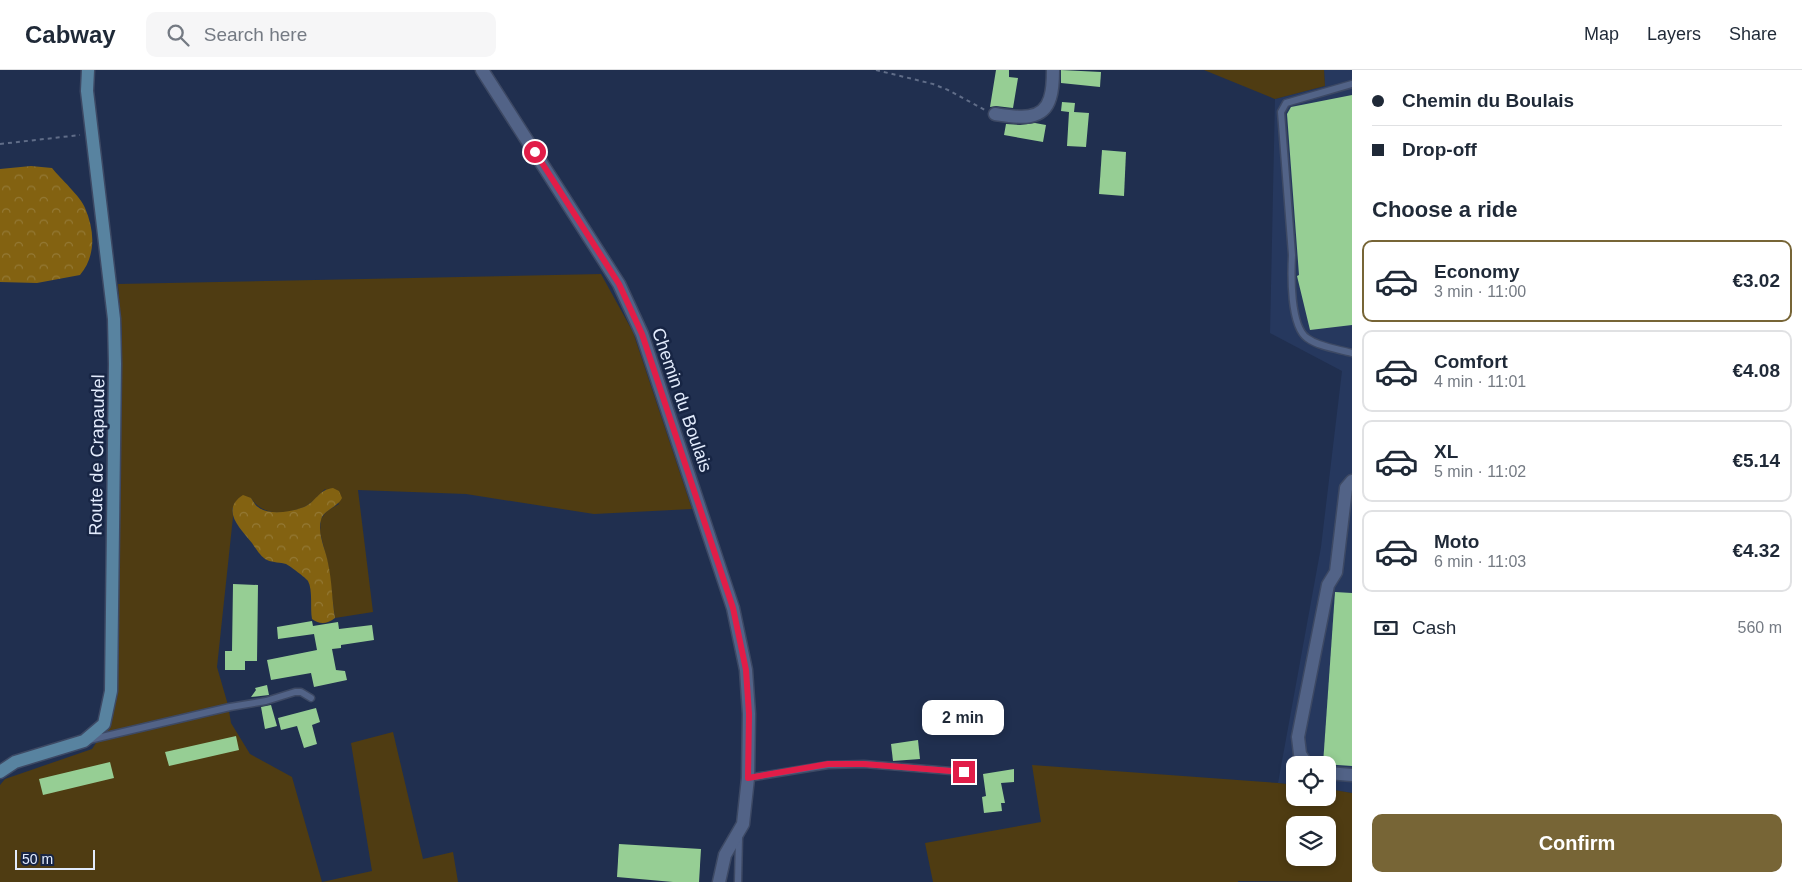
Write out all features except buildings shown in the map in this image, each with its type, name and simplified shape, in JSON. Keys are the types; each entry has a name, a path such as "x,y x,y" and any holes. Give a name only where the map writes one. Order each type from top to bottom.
{"street":[{"name":"Route de Crapaudel","path":"0,772 15,762 84,741 104,724 111,691 114,319 87,91 88,70"},
{"name":"Chemin du Boulais","path":"482,70 619,284 642,334 733,608 746,670 749,714 748,778 743,824"},
{"path":"995,114 1028,117 1038,114 1046,108 1051,97 1053,70"},
{"path":"1301,756 1298,737 1328,585 1336,572 1346,488 1352,481"},
{"path":"1336,774 1352,775"},
{"path":"719,882 725,855 743,824"}],"lane":[{"path":"1352,84 1286,103 1281,112 1292,256 1291,274 1297,323 1300,331 1306,338 1352,353"},
{"path":"84,741 230,707 266,701 295,692 301,692 311,698"},
{"path":"748,778 828,764 864,764 964,772"},
{"path":"738,882 738,845 743,824"}],"path":[{"path":"876,70 902,75 940,87 995,114"},
{"path":"0,144 92,133"}],"shaded area":[{"path":"1204,70 1324,70 1325,86 1275,99"},
{"path":"1324,70 1352,70 1352,793 1336,790 1336,756 1286,756 1286,784 1278,783 1321,547 1342,371 1270,333 1275,99 1325,86"},
{"path":"601,274 633,332 692,509 594,514 466,494 358,490 373,612 335,618 328,564 320,532 321,519 327,511 339,504 325,489 307,506 289,512 268,511 261,508 251,498 232,508 233,517 217,667 231,723 250,754 292,777 322,882 0,882 0,785 5,779 92,749 110,722 118,513 122,334 118,284"},
{"path":"393,732 423,859 453,852 458,882 322,882 372,871 351,743"},
{"path":"1032,765 1286,784 1286,806 1336,806 1336,790 1352,793 1352,882 933,882 925,843 1041,822"}],"green space":[{"path":"31,166 52,168 83,204 92,234 89,260 80,275 37,283 0,282 0,169"},
{"path":"333,488 339,491 342,498 322,517 320,531 327,558 335,618 329,622 321,623 312,619 310,585 308,581 286,564 269,561 263,557 234,519 233,507 236,501 243,495 251,498 256,505 268,512 287,512 304,507 324,491"}],"route":[{"path":"535,152 619,284 642,334 733,608 746,670 749,714 748,778 828,764 864,764 964,772"}]}
